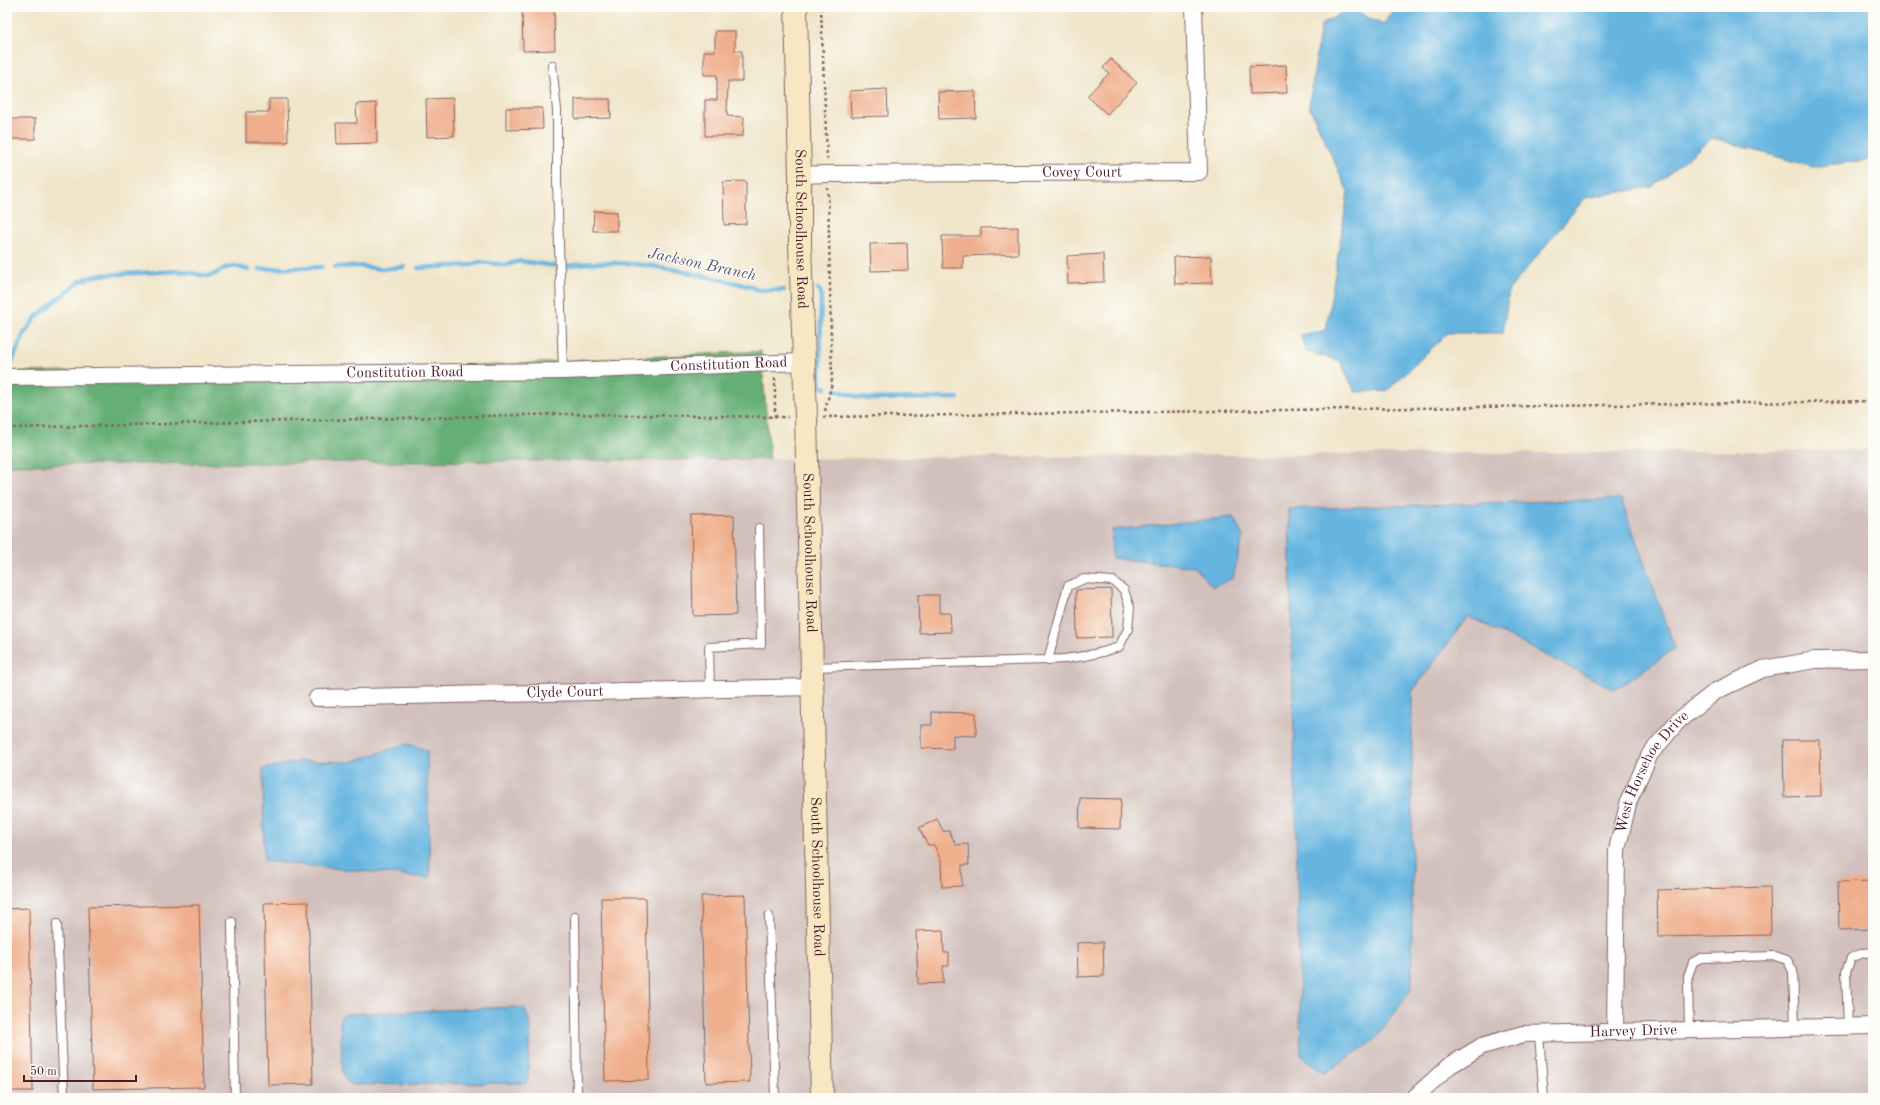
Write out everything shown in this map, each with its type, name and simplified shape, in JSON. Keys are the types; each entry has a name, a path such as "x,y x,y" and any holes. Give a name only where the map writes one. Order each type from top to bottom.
{"street":[{"name":"South Schoolhouse Road","path":"796,7 800,245 806,417 822,1098"},
{"name":"Covey Court","path":"800,175 1199,172 1194,7"},
{"name":"Constitution Road","path":"7,377 563,371 803,362"},
{"name":"West Horsehoe Drive","path":"1615,1032 1617,850 1629,800 1650,754 1678,721 1716,691 1763,669 1815,660 1873,659"},
{"name":"Clyde Court","path":"317,698 710,689 812,677"},
{"name":"Harvey Drive","path":"1414,1098 1450,1066 1482,1046 1523,1034 1873,1026"}],"lane":[{"path":"552,65 558,110 557,181 563,371"},
{"path":"710,689 709,647 761,644 758,528"},
{"path":"812,677 1048,660 1066,660 1104,652 1119,647 1128,629 1130,608 1124,590 1113,581 1084,579 1068,586 1048,660"},
{"path":"576,916 577,1098"},
{"path":"769,916 775,1098"},
{"path":"232,922 235,1098"},
{"path":"57,924 64,1098"},
{"path":"1848,1027 1846,972 1851,958 1863,953 1873,952"},
{"path":"1689,1030 1688,976 1692,962 1701,958 1775,956 1787,960 1793,971 1794,1028"},
{"path":"1540,1034 1544,1098"}],"path":[{"path":"821,7 828,174 832,383 824,417"},
{"path":"775,363 775,417"},
{"path":"819,417 1873,401"},
{"path":"7,428 563,414 791,417"}],"shaded area":[{"path":"1873,450 1873,1098 7,1098 7,465"}],"green space":[{"path":"761,351 770,459 7,465 7,372 477,366"}],"water":[{"path":"1395,7 1873,7 1873,159 1813,167 1712,138 1652,187 1585,198 1509,290 1503,333 1448,333 1387,391 1355,392 1340,361 1307,352 1300,335 1326,330 1348,192 1309,106 1321,25 1350,8 1383,25"},
{"path":"1621,499 1675,648 1615,690 1468,616 1412,692 1412,989 1376,1039 1325,1073 1301,1055 1289,509"},
{"path":"1233,517 1243,536 1233,578 1213,587 1195,567 1112,558 1112,530"},
{"path":"407,744 427,750 430,878 264,861 263,769 301,761 350,762"},
{"path":"514,1007 524,1008 530,1021 528,1078 526,1083 352,1085 346,1080 343,1073 340,1023 341,1017 346,1014"}],"building":[{"path":"554,7 555,50 523,51 522,8"},
{"path":"715,31 735,31 735,51 742,51 742,81 728,81 727,116 744,117 743,136 705,136 705,100 717,100 717,75 704,75 704,51 715,51"},
{"path":"1111,59 1137,83 1107,114 1087,96 1109,73 1103,68"},
{"path":"1286,65 1287,93 1250,94 1249,67"},
{"path":"887,89 888,116 851,117 850,91"},
{"path":"975,91 976,118 939,119 938,92"},
{"path":"453,98 454,136 427,137 426,99"},
{"path":"269,99 287,99 288,142 246,142 246,112 269,112"},
{"path":"575,99 610,99 611,118 575,119"},
{"path":"376,103 377,143 337,144 336,123 357,123 356,104"},
{"path":"506,108 542,108 543,129 506,130"},
{"path":"7,119 35,119 35,139 7,139"},
{"path":"746,181 746,224 724,225 723,182"},
{"path":"594,211 617,212 617,231 593,231"},
{"path":"1018,227 1018,254 963,256 963,268 943,268 942,236 981,236 981,228"},
{"path":"907,243 908,270 871,271 870,244"},
{"path":"1103,254 1104,282 1068,283 1067,256"},
{"path":"1211,256 1212,283 1175,284 1174,257"},
{"path":"734,515 736,615 693,616 691,516"},
{"path":"1111,589 1112,637 1077,638 1076,590"},
{"path":"918,595 939,595 939,613 950,613 951,632 919,633"},
{"path":"932,712 976,713 976,736 953,735 953,749 921,748 921,725 932,725"},
{"path":"1783,740 1820,740 1821,796 1784,797"},
{"path":"1080,798 1121,799 1120,829 1079,828"},
{"path":"937,819 943,831 949,831 956,845 968,844 969,865 962,865 962,886 942,887 941,860 934,845 928,845 919,828"},
{"path":"1873,881 1873,929 1839,930 1838,882"},
{"path":"1770,887 1771,935 1658,937 1657,890"},
{"path":"745,895 750,1082 706,1083 701,896"},
{"path":"601,898 646,898 649,1080 605,1081"},
{"path":"308,902 313,1084 268,1085 264,903"},
{"path":"199,905 204,1087 93,1089 88,907"},
{"path":"29,908 33,1091 7,1091 7,909"},
{"path":"943,930 944,953 949,953 949,966 943,966 943,983 918,984 916,931"},
{"path":"1103,942 1104,976 1078,977 1077,943"}],"waterway":[{"name":"Jackson Branch","path":"418,268 471,265 479,262 505,265 520,261 555,266"},
{"name":"Jackson Branch","path":"567,266 590,263 636,264 682,271 750,286 758,290 784,290"},
{"name":"Jackson Branch","path":"12,361 24,334 37,316 80,281 98,275 181,271 207,276 213,275 225,268 235,266 249,270"},
{"name":"Jackson Branch","path":"335,267 357,266 381,269 404,267"},
{"name":"Jackson Branch","path":"260,269 322,267"},
{"name":"Jackson Branch","path":"818,289 821,292 820,381 822,387 826,388"},
{"name":"Jackson Branch","path":"836,390 868,399 958,398"}]}
